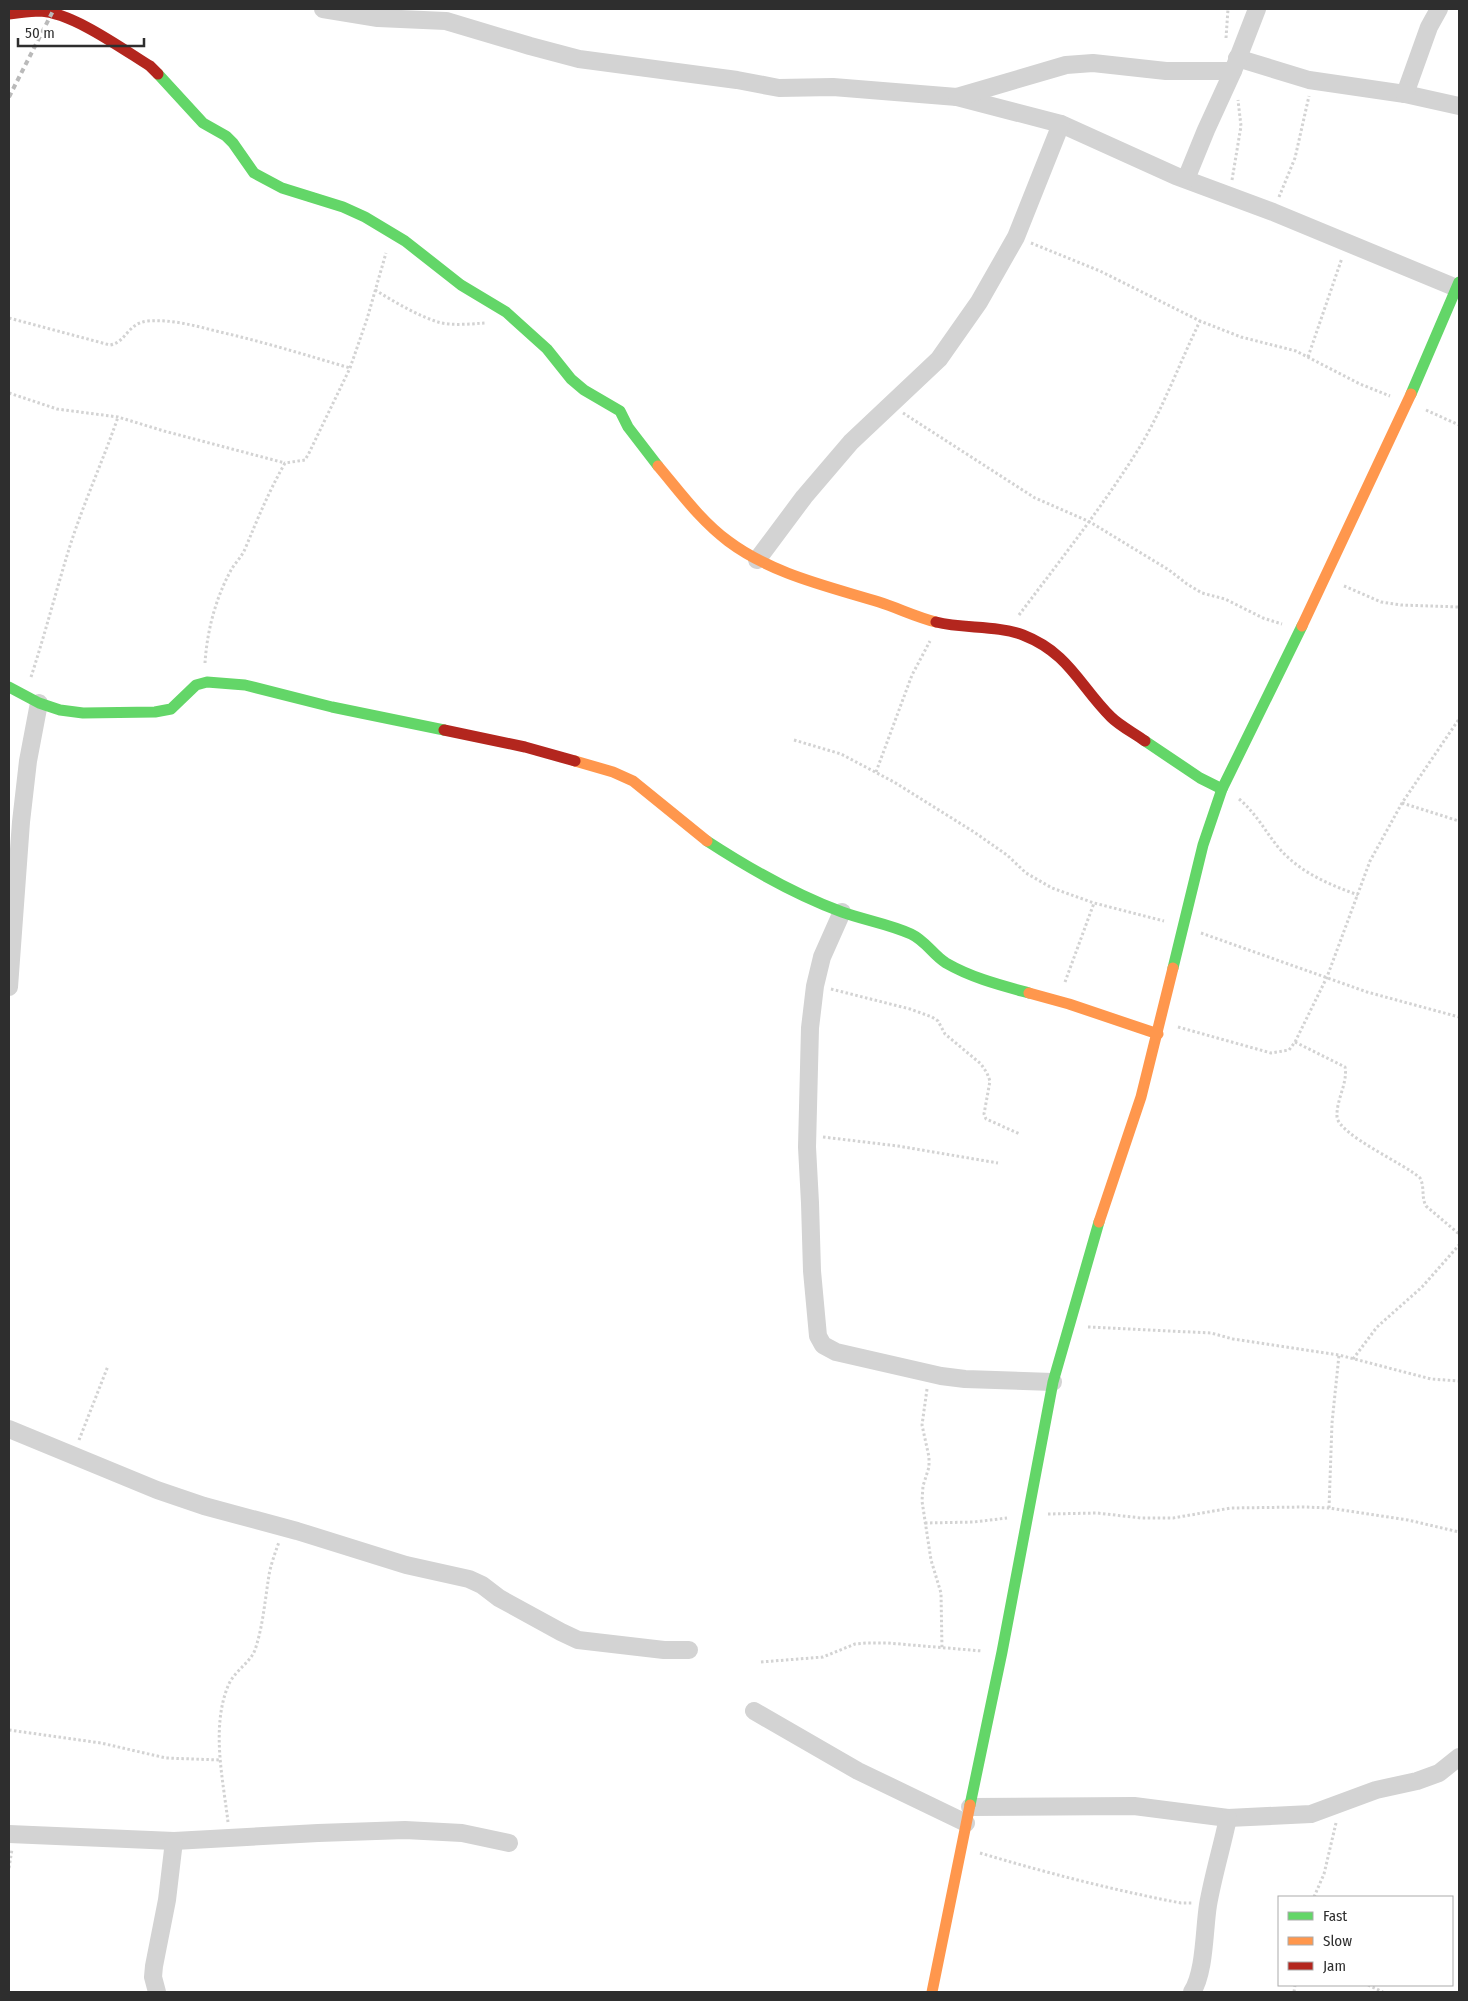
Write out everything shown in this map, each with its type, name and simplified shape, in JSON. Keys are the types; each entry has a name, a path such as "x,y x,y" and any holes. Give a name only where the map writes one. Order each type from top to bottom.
{"street":[{"path":"323,9 378,18 446,21 538,49 579,58 736,80 772,87 833,86 957,98 1061,124 1186,179 1273,212 1347,244 1458,286 1407,402 1325,577 1222,789 1203,845 1161,1022 1141,1097 1110,1187 1068,1324 1053,1382 1002,1652 932,1992"},
{"path":"1186,179 1257,9"},
{"path":"1405,94 1429,27 1439,9"},
{"path":"9,14 23,10 51,13 73,21 99,35 150,66 171,86 203,123 218,131 233,143 254,173 282,188 343,207 365,217 405,241 460,285 506,312 546,349 571,379 584,390 620,411 628,427 649,456 704,521 715,532 757,560 792,575 882,603 913,616 940,623 1022,635 1061,657 1112,718 1200,778 1222,789"},
{"path":"957,98 1066,65 1093,63 1166,71 1234,67 1405,94 1459,106"},
{"path":"757,560 804,496 850,442 939,359 979,302 1016,237 1061,124"},
{"path":"9,687 60,710 83,713 155,712 171,709 191,689 203,683 224,682 244,685 332,707 525,747 613,772 633,780 697,834 753,871 790,891 842,912 910,934 924,942 944,962 973,977 1058,1001 1158,1034"},
{"path":"9,987 32,699"},
{"path":"842,912 822,957 815,986 810,1028 807,1134 812,1271 818,1336 822,1345 836,1352 929,1374 965,1379 1053,1382"},
{"path":"9,1429 157,1490 406,1565 469,1579 578,1640 664,1650 690,1650"},
{"path":"754,1711 858,1771 968,1815 1134,1806 1228,1818 1311,1814 1376,1790 1417,1781 1439,1773 1459,1757"},
{"path":"1192,1992 1195,1987 1200,1964 1208,1903 1228,1818"},
{"path":"9,1834 174,1841 405,1830 462,1834 509,1843"},
{"path":"157,1992 153,1977 154,1966 168,1900 174,1841"}],"path":[{"path":"1229,196 1241,126 1241,111 1234,67"},
{"path":"1273,212 1295,158 1313,80"},
{"path":"9,393 56,409 118,417 285,463 305,460 350,368 392,233"},
{"path":"1016,237 1100,271 1227,333 1279,346 1308,357 1360,384 1459,425"},
{"path":"1308,357 1347,244"},
{"path":"375,290 398,304 438,322 448,324 519,323"},
{"path":"9,318 110,345 122,340 132,326 138,323 147,321 180,323 253,339 350,368"},
{"path":"1007,632 1090,522 1149,429 1200,321"},
{"path":"890,405 1035,498 1090,522 1169,570 1202,593 1226,599 1263,618 1300,628"},
{"path":"32,699 69,549 118,417"},
{"path":"203,683 207,638 219,597 230,572 244,551 264,500 285,463"},
{"path":"1325,577 1381,602 1401,606 1459,607"},
{"path":"876,772 912,675 940,623"},
{"path":"1161,1022 1271,1053 1289,1050 1296,1042 1327,977 1370,861 1402,803 1459,719"},
{"path":"794,740 841,754 876,772 974,832 1039,882 1052,888 1094,903 1183,927 1392,1000 1459,1017"},
{"path":"1222,789 1248,806 1280,849 1305,872 1358,895"},
{"path":"1402,803 1459,821"},
{"path":"1058,1001 1094,903"},
{"path":"815,986 848,992 910,1009 938,1021 945,1034 976,1059 987,1073 990,1081 984,1114 986,1119 1020,1134"},
{"path":"1296,1042 1345,1067 1337,1117 1340,1124 1355,1137 1420,1178 1423,1187 1423,1200 1426,1206 1459,1234"},
{"path":"807,1134 898,1146 998,1163"},
{"path":"1354,1359 1377,1328 1422,1287 1459,1245"},
{"path":"1068,1324 1094,1328 1211,1333 1233,1339 1339,1355 1431,1379 1459,1381"},
{"path":"1329,1508 1332,1423 1339,1355"},
{"path":"72,1455 108,1366"},
{"path":"929,1374 922,1426 929,1457 929,1467 923,1486 922,1500 931,1560 941,1593 942,1649"},
{"path":"925,1523 974,1522 1028,1514 1097,1513 1149,1518 1173,1518 1231,1508 1329,1508 1408,1520 1459,1532"},
{"path":"230,1838 220,1760 222,1704 234,1675 251,1658 254,1652 270,1574 283,1527"},
{"path":"761,1662 823,1657 855,1644 866,1643 1002,1652"},
{"path":"9,1730 101,1743 166,1758 220,1760"},
{"path":"1314,1896 1324,1874 1332,1845 1339,1803"},
{"path":"961,1847 1043,1872 1114,1890 1182,1903 1208,1903"},
{"path":"1370,1986 1383,1992"}],"railway":[{"path":"9,97 54,9"}],"traffic: fast":[{"path":"158,74 203,123 226,136 233,143 254,173 282,188 343,207 365,217 405,241 461,285 506,312 547,349 571,379 584,390 620,411 628,427 658,466"},
{"path":"1411,394 1459,282"},
{"path":"1173,968 1203,845 1222,789 1302,626"},
{"path":"9,687 39,703 60,710 83,713 155,712 171,709 196,685 207,682 245,685 332,707 444,730"},
{"path":"1145,741 1200,778 1222,789"},
{"path":"707,841 756,871 806,897 842,912 894,927 911,934 921,940 941,960 966,973 986,981 1029,993"},
{"path":"970,1805 1002,1652 1053,1382 1099,1222"}],"traffic: slow":[{"path":"1302,626 1411,394"},
{"path":"658,466 708,524 745,552 781,571 800,578 936,622"},
{"path":"575,761 613,772 633,781 707,841"},
{"path":"1099,1222 1141,1097 1173,968"},
{"path":"1029,993 1069,1004 1158,1034"},
{"path":"932,1992 970,1805"}],"traffic: jam":[{"path":"9,14 40,11 67,18 111,41 150,66 158,74"},
{"path":"936,622 1013,632 1039,642 1063,660 1111,717 1145,741"},
{"path":"444,730 525,747 575,761"}]}
